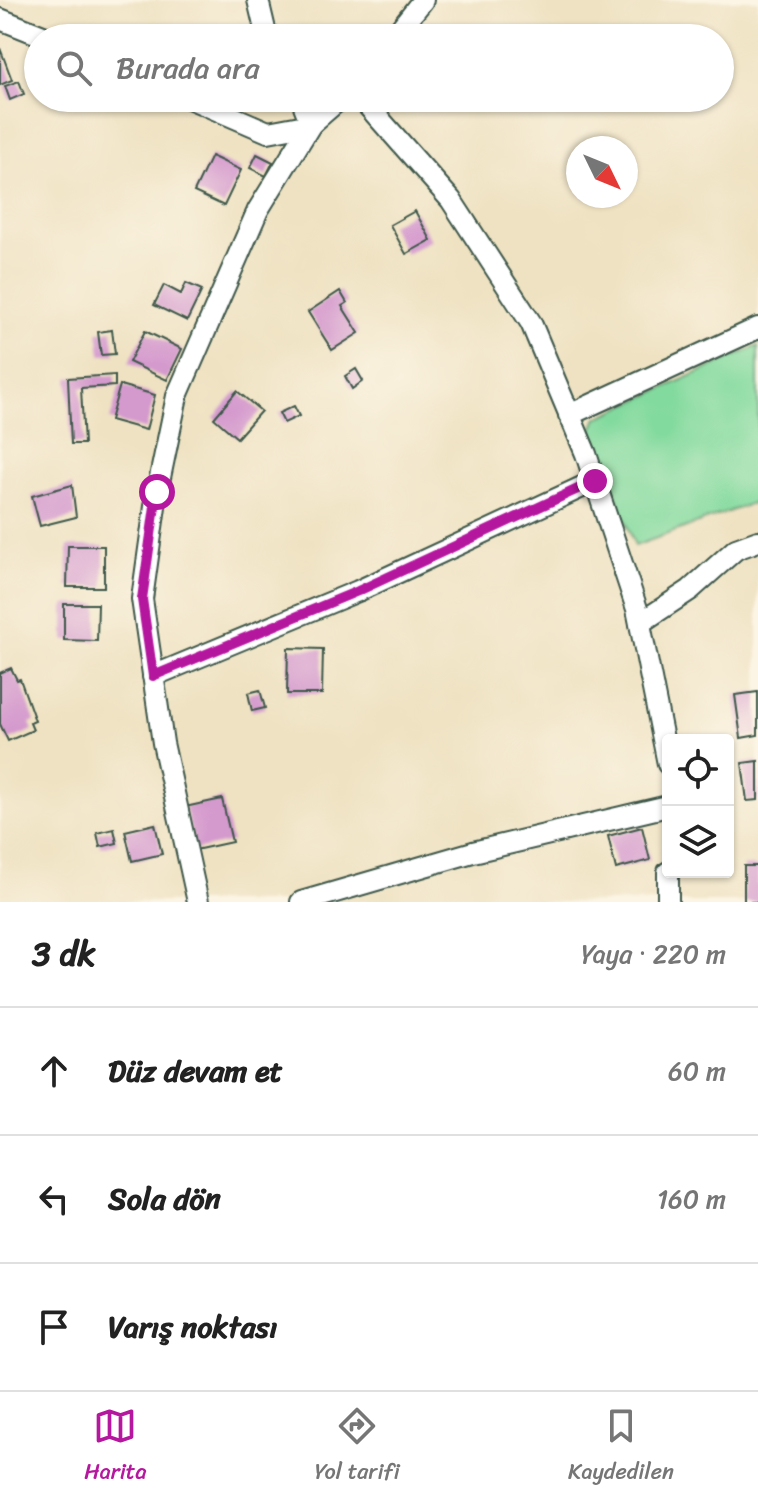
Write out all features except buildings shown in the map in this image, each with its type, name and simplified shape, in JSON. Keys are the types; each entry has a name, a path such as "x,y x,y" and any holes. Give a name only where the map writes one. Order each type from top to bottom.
{"street":[{"path":"258,0 264,24"},
{"path":"404,24 423,0"},
{"path":"0,19 24,28"},
{"path":"222,112 268,132 311,124"},
{"path":"306,112 311,124"},
{"path":"198,902 163,743 142,599 157,492 177,396 258,210 311,124 325,112"},
{"path":"373,112 451,200 531,323 595,481 640,623 662,734"},
{"path":"569,415 758,328"},
{"path":"153,676 358,591 595,481"},
{"path":"640,623 690,590 736,549 758,541"},
{"path":"301,902 473,852 662,807"},
{"path":"668,878 668,902"}],"green space":[{"path":"758,346 758,501 635,546 592,429 597,418"}],"route":[{"path":"157,492 142,599 153,676 358,591 595,481"}]}
